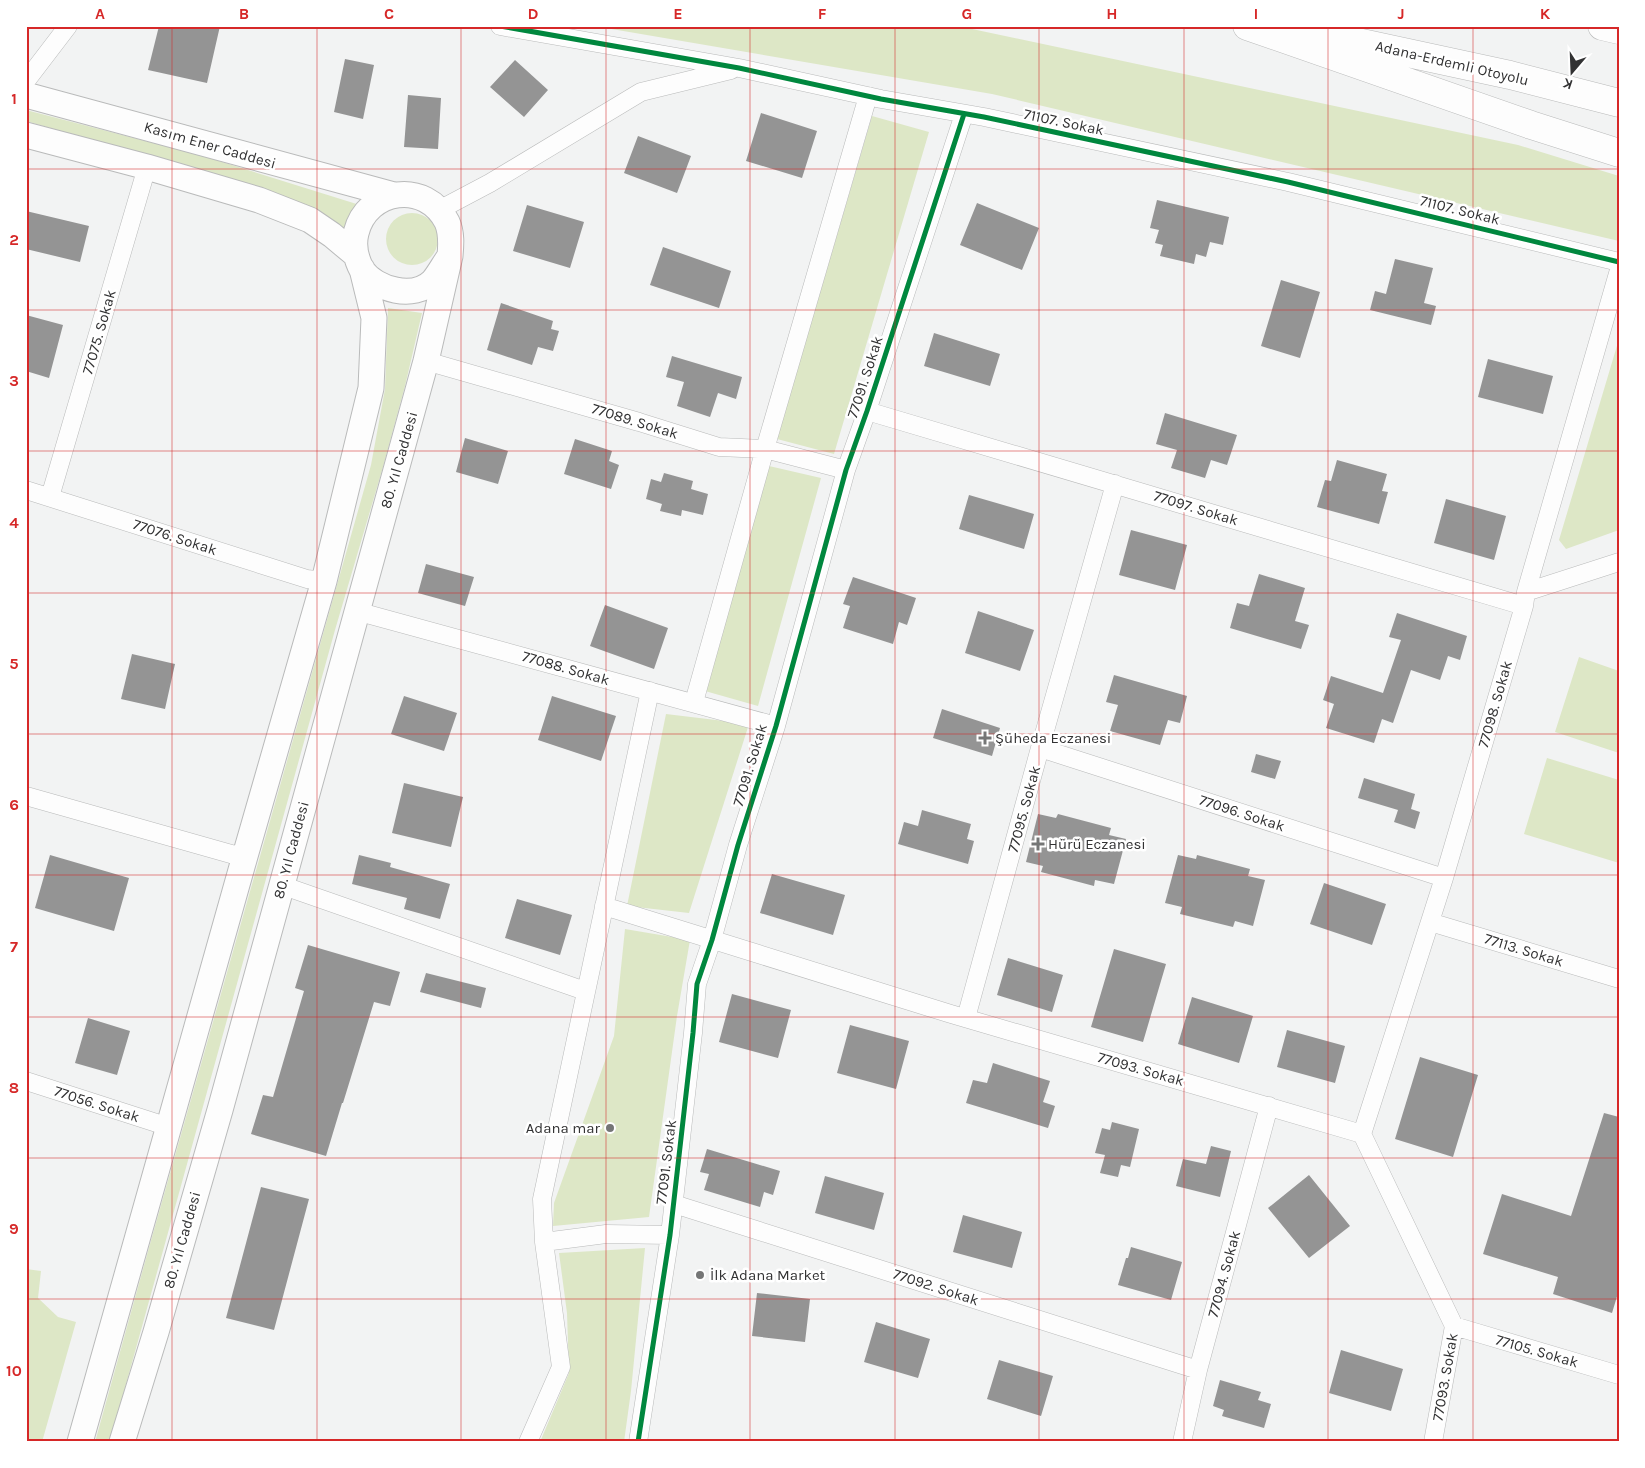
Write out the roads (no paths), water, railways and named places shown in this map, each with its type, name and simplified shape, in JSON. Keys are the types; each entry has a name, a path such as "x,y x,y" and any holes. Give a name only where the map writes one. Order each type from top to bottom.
{"highway":[{"path":"1247,26 1531,125 1619,153"},
{"name":"Adana-Erdemli Otoyolu","path":"1285,26 1510,75 1619,103"},
{"path":"1602,26 1619,30"}],"main road":[{"name":"Kasım Ener Caddesi","path":"26,95 394,195"},
{"path":"26,103 55,104"},
{"path":"33,136 259,200 310,220 332,235 359,262 373,281 387,289 402,291 418,289 432,282 450,256 452,239 448,224 439,210 426,200 410,195 394,195 379,200 366,210 358,224 354,239 359,262 374,318 371,388 324,581 244,856 80,1442"},
{"name":"80. Yıl Caddesi","path":"122,1442 167,1295 426,361 450,256"}],"street":[{"path":"26,81 68,26"},
{"name":"71107. Sokak","path":"500,26 739,68 1288,182 1619,262"},
{"path":"439,210 490,183 641,92 739,68"},
{"path":"694,702 764,449 868,96"},
{"name":"77091. Sokak","path":"638,1442 674,1204 697,984 776,726 846,470 964,114"},
{"name":"77075. Sokak","path":"50,497 147,167"},
{"name":"77098. Sokak","path":"1362,1134 1444,878 1619,270"},
{"name":"77089. Sokak","path":"426,361 630,419 719,447 764,449 846,470"},
{"name":"77097. Sokak","path":"867,411 1115,484 1525,599"},
{"name":"77095. Sokak","path":"966,1018 1115,484"},
{"name":"77076. Sokak","path":"26,490 307,579 324,581"},
{"path":"1525,599 1619,562"},
{"name":"77088. Sokak","path":"356,611 776,726"},
{"path":"528,1442 562,1367 544,1242 542,1199 650,691"},
{"name":"77096. Sokak","path":"1040,748 1444,878"},
{"path":"26,796 231,854 244,856"},
{"path":"281,885 585,991"},
{"name":"77093. Sokak","path":"604,906 966,1018 1362,1134 1454,1326 1433,1442"},
{"name":"77113. Sokak","path":"1430,922 1619,979"},
{"name":"77056. Sokak","path":"26,1081 168,1127"},
{"name":"77094. Sokak","path":"1182,1442 1198,1370 1268,1106"},
{"name":"77092. Sokak","path":"674,1204 1198,1370"},
{"path":"544,1242 606,1234 670,1235"},
{"name":"77105. Sokak","path":"1454,1326 1619,1375"}],"place":[{"name":"Şüheda Eczanesi","path":"985,738"},
{"name":"Hürü Eczanesi","path":"1038,844"},
{"name":"Adana mar","path":"610,1128"},
{"name":"İlk Adana Market","path":"700,1275"}]}
